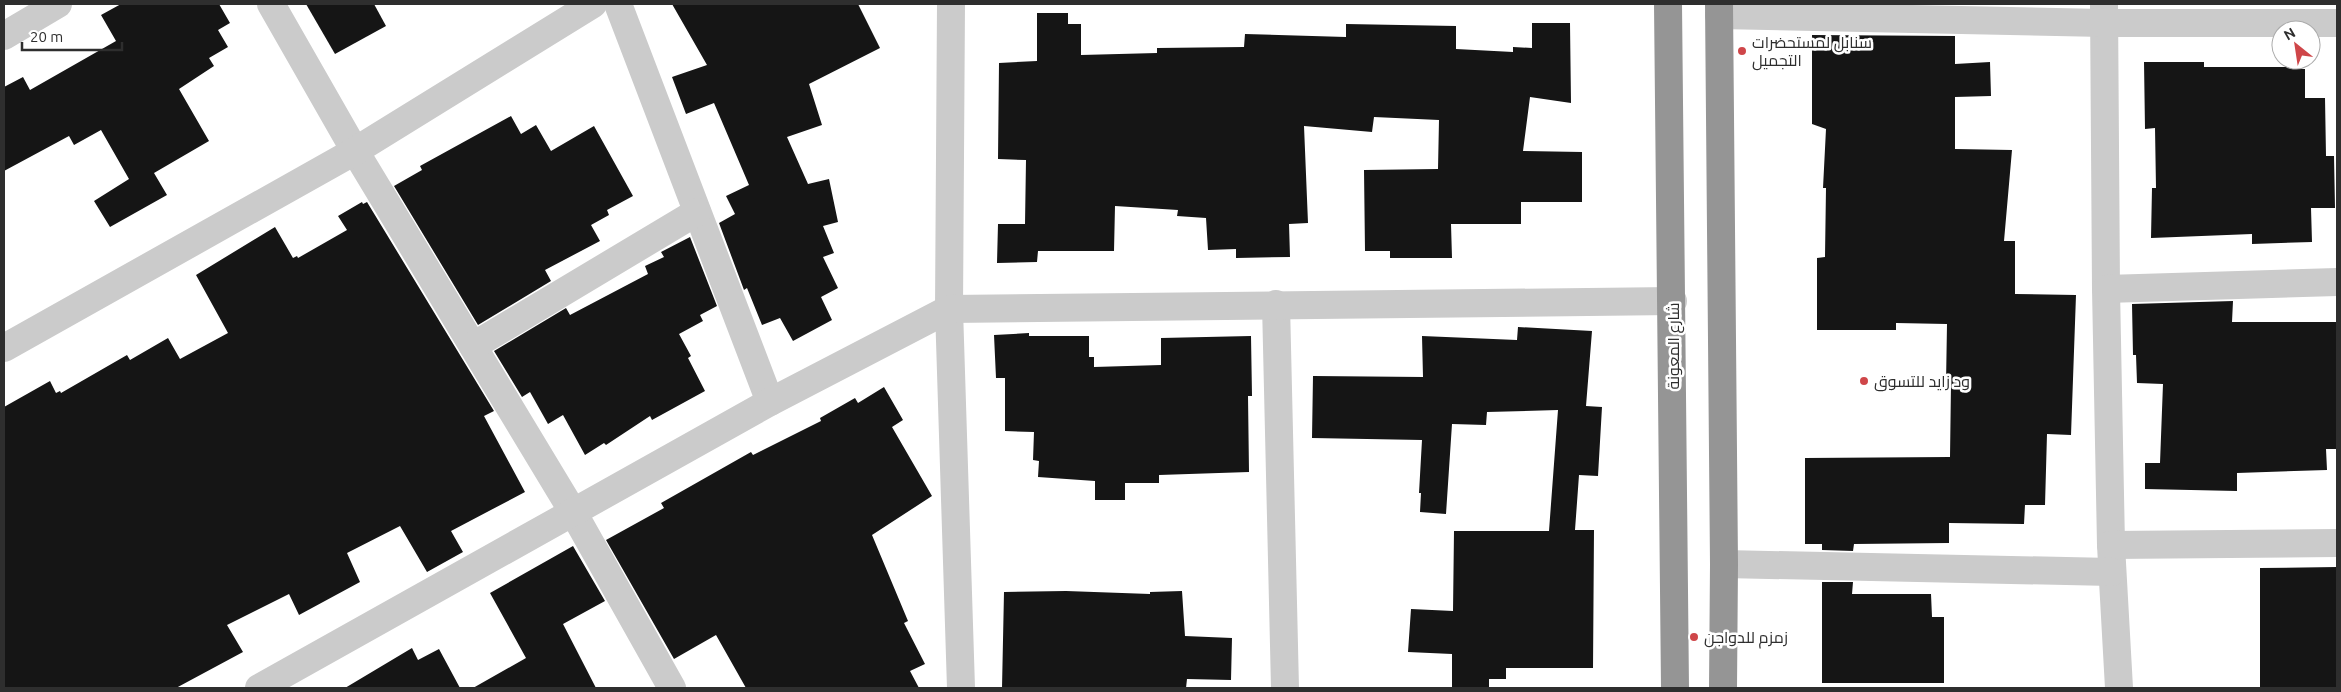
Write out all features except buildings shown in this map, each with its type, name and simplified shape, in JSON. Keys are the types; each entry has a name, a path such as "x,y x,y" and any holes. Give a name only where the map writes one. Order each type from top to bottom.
{"highway":[{"name":"شارع المعونة","path":"1668,4 1673,301 1675,688"},
{"path":"1719,10 1724,564 1723,688"}],"street":[{"path":"4,36 58,4"},
{"path":"271,4 355,151 572,512 672,688"},
{"path":"4,348 355,151 593,4"},
{"path":"618,4 770,402"},
{"path":"951,4 949,308 961,688"},
{"path":"1719,10 2104,13 2337,23"},
{"path":"2104,13 2106,289 2111,545 2119,688"},
{"path":"473,346 697,212"},
{"path":"2106,289 2337,282"},
{"path":"259,688 770,402 949,308 1673,301"},
{"path":"1276,304 1285,688"},
{"path":"2111,545 2337,544"},
{"path":"1724,564 2112,572"}],"place":[{"name":"سنابل لمستحضرات التجميل","path":"1742,51"},
{"name":"ود زايد للتسوق","path":"1864,381"},
{"name":"زمزم للدواجن","path":"1694,637"}]}
